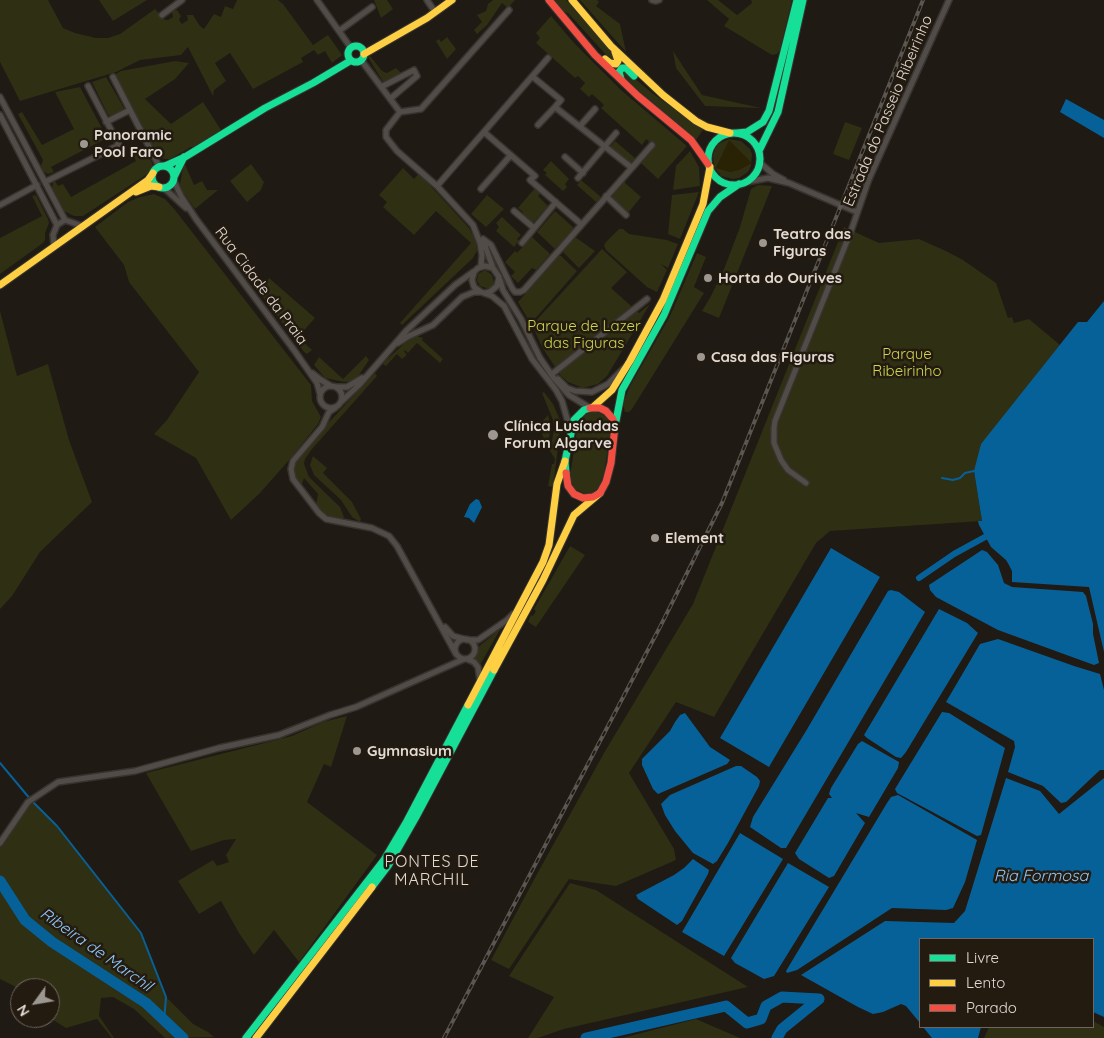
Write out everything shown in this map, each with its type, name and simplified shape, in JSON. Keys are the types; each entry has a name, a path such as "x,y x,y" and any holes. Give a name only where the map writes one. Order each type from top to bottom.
{"main road":[{"path":"0,285 148,180 162,166 185,157 265,108 350,61 358,62 452,0"},
{"path":"549,0 595,55 623,82 691,140 716,178 731,185 742,183"},
{"path":"564,20 573,23 610,63 616,64 618,61 616,53 572,0"},
{"path":"246,1038 384,860 407,821 536,577 549,545 557,484 565,461 574,420 584,410 592,407 612,390 663,300 703,204 710,147 722,136 747,132 755,128 763,122 769,111 797,0"},
{"path":"758,151 778,112 803,0"},
{"path":"350,61 348,53 351,48 358,46 362,50 363,57"},
{"path":"256,1038 388,866 543,580 566,527 574,515 600,493 606,482 622,390 658,326 708,212 720,197 756,172 760,162 758,151 750,139 733,133 719,131 702,124 662,95 611,46"},
{"path":"623,82 619,72 622,68 626,68 651,91 662,95"},
{"path":"119,200 151,186 162,187 171,184 185,157"},
{"path":"162,166 171,170 173,178"},
{"path":"153,173 153,181 162,187"},
{"path":"592,407 606,411 613,419 615,426"},
{"path":"565,461 566,481 571,491 583,498 593,497 600,493"}],"street":[{"path":"162,15 182,0"},
{"path":"317,0 351,48"},
{"path":"427,0 435,12"},
{"path":"652,0 659,0"},
{"name":"Estrada do Passeio Ribeirinho","path":"806,483 788,470 781,460 774,443 774,428 777,416 851,231 869,179 949,0"},
{"path":"339,30 372,7"},
{"path":"509,10 421,110 400,112 386,130 386,137 397,151 437,186 473,225 483,240 503,290 540,358 567,388 575,391 592,392 608,384 628,364"},
{"path":"363,57 400,112"},
{"path":"437,186 548,58"},
{"path":"381,86 414,70 417,76 390,99"},
{"path":"113,77 162,166"},
{"path":"533,77 560,100 538,125"},
{"path":"45,182 119,145 88,86"},
{"path":"0,97 65,220 82,226"},
{"path":"555,107 632,168"},
{"path":"580,126 595,109"},
{"path":"106,122 130,110"},
{"path":"0,115 58,225"},
{"path":"484,132 535,176 530,180 581,224"},
{"path":"578,178 616,132"},
{"path":"483,240 491,245 515,292 524,290 652,145"},
{"path":"481,188 511,155"},
{"path":"565,158 583,173"},
{"path":"760,162 788,183"},
{"path":"173,178 177,189 196,219"},
{"path":"742,183 768,178 788,183 857,212"},
{"path":"0,205 37,186"},
{"path":"162,187 196,219"},
{"path":"606,196 626,214"},
{"path":"522,243 556,202"},
{"path":"514,211 534,228"},
{"name":"Rua Cidade da Praia","path":"196,219 306,368"},
{"path":"54,246 53,235 58,225 65,220"},
{"path":"473,225 480,243 482,266"},
{"path":"480,680 478,667 471,660 461,657 397,546 389,536 383,532 326,519 318,513 293,478 291,469 293,461 322,427 329,412 336,408 422,316 455,285 482,266 493,268"},
{"path":"474,272 472,284 504,306 532,359 556,390 562,401 571,432"},
{"path":"375,366 398,343 437,322 462,297 474,292 490,292 497,286 499,277"},
{"path":"551,372 647,299"},
{"path":"306,368 340,392 341,402"},
{"path":"306,368 317,383 320,401 324,407 336,408"},
{"path":"551,372 554,379 569,395 592,407"},
{"path":"320,394 324,388 333,386 347,387 369,373"},
{"path":"461,657 456,646 460,641 478,640 507,620 519,608"},
{"path":"0,843 28,802 58,782 135,771 219,748 279,735 356,707 452,664 461,657 472,656 475,649 472,643 453,636 440,621"}],"green space":[{"path":"0,0 48,0 63,28 96,38 108,38 120,34 155,9 165,20 173,17 172,11 177,10 181,16 179,20 182,24 188,20 187,15 193,15 204,29 214,14 221,17 225,6 233,9 237,0 278,0 313,45 328,35 342,55 332,63 325,51 318,55 314,50 301,58 303,62 253,89 230,53 215,63 226,81 214,90 213,96 188,47 181,55 140,60 116,72 20,101 0,62"},
{"path":"99,0 147,0 113,21"},
{"path":"374,0 387,0 393,9 381,18"},
{"path":"493,0 515,0 508,8 502,3 487,25 477,34 474,30 482,22 477,15 486,11 488,4"},
{"path":"554,0 566,0 613,54 615,59 612,61 568,13 562,11"},
{"path":"580,0 597,0 599,2 596,6 620,24 626,52"},
{"path":"707,0 718,0 737,15 752,3 751,0 792,0 780,50 777,54 772,55 724,26 729,19"},
{"path":"551,16 575,44 621,90 687,146 658,179 641,163 655,147 646,139 642,145 601,108 604,105 592,94 589,97 580,89 585,83 578,76 575,78 536,43 540,38 536,33"},
{"path":"447,37 456,49 447,59 436,41 439,39 441,42"},
{"path":"673,51 702,95 761,108 705,106 676,68"},
{"path":"370,56 382,71 387,73 396,68 401,73 383,82 368,57"},
{"path":"175,61 189,63 175,79 145,99 171,124 203,102 221,130 196,147 191,147 170,159 165,159 160,158 155,153 114,75 121,71"},
{"path":"626,71 652,93 703,130 696,140 624,78 622,75"},
{"path":"106,77 124,108 111,116 108,115 92,82"},
{"path":"80,87 107,138 51,167 54,172 48,174 42,171 43,160 18,114 22,112 42,145 74,129 55,92"},
{"path":"845,122 862,128 849,160 833,154"},
{"path":"729,139 741,141 750,149 752,154 751,166 748,172 739,178 733,179 721,176 714,167 713,155 715,149 718,144"},
{"path":"615,141 635,158 630,164 610,147"},
{"path":"145,147 153,165 149,173 83,216 74,216 64,211 52,189 53,182 55,181 58,186 63,184 71,197 136,161 133,154"},
{"path":"690,151 699,167 700,186 673,190 676,166"},
{"path":"551,161 569,179 565,184 567,187 563,191 545,175 547,173 543,170"},
{"path":"184,162 194,185 202,181 207,190 218,190 195,209 183,192 180,184"},
{"path":"251,164 264,182 261,190 247,202 230,181"},
{"path":"403,168 414,179 419,173 469,228 476,242 477,251 473,258 402,325 400,323 471,243 436,211 414,235 383,207 387,202 379,195"},
{"path":"581,180 601,197 596,202 577,185"},
{"path":"624,182 641,197 628,213 611,197"},
{"path":"758,185 772,186 719,318 702,311 724,269 740,227 751,189"},
{"path":"535,188 541,193 538,196 548,206 532,224 521,214 523,212 518,208"},
{"path":"699,192 680,239 668,234 672,195"},
{"path":"154,194 165,199 175,210 311,385 312,401 321,417 318,424 290,459 260,493 231,520 196,458 154,434 167,420 199,372 129,282 124,265 95,227 128,202"},
{"path":"36,195 49,223 45,233 45,240 0,274 0,238 42,216 32,196"},
{"path":"487,195 504,209 486,227 471,214"},
{"path":"555,211 574,228 555,249 537,232"},
{"path":"502,217 521,235 514,247 496,231 499,227 496,223"},
{"name":"Parque Ribeirinho","path":"844,227 879,243 919,239 963,260 996,283 1008,318 1012,317 1014,323 1029,319 1060,345 1040,370 974,471 982,521 830,531 816,543 714,717 676,702 629,773 674,849 676,860 616,886 569,879 509,969 491,960 604,753 693,604"},
{"path":"619,229 623,229 629,234 667,240 678,244 668,268 661,264 667,270 657,292 647,287 606,250 605,243"},
{"path":"532,237 550,254 536,270 532,268 518,283 511,276 515,272 505,262 515,251 517,253"},
{"path":"575,237 595,251 579,268 563,252"},
{"name":"Parque de Lazer das Figuras","path":"602,249 627,272 611,288 639,313 650,304 607,376 598,384 583,388 568,382 561,376 542,347 532,325"},
{"path":"697,253 706,257 694,287 704,293 632,409 629,412 625,412 623,404 630,386 670,316"},
{"path":"559,256 577,271 533,321 529,321 518,302"},
{"path":"485,270 492,275 494,283 494,286 489,289 480,286 477,281 478,274"},
{"path":"269,278 315,318 298,337 312,350 307,354 260,293"},
{"path":"0,311 17,376 48,364 69,440 92,502 40,552 12,596 0,609"},
{"path":"416,336 423,338 422,340 443,359 440,363 417,343 408,353 404,351 407,355 402,359 397,354 386,366 384,365 383,363 405,343"},
{"path":"366,356 369,360 359,375 352,381 344,382 325,378 314,365 319,357 343,379"},
{"path":"375,373 377,376 305,459 304,464 309,477 340,507 344,517 338,519 326,516 316,505 318,494 304,478 301,487 293,475 292,464 300,453"},
{"path":"544,392 553,404 560,420 553,487 548,486 552,464 554,464 555,459 550,451 554,430 553,420 542,393"},
{"path":"595,411 605,415 610,422 611,429 603,480 599,488 590,494 586,494 574,489 570,476 578,424 586,414"},
{"path":"548,415 551,427 547,448 543,433 537,427"},
{"path":"313,456 327,468 323,473 352,502 361,519 360,522 352,517 341,500 314,475 310,465"},
{"path":"570,546 585,555 536,627 528,622 531,615 533,616 536,611 534,609"},
{"path":"501,628 480,665 473,657 476,649"},
{"path":"347,716 331,767 324,764 307,802 377,855 299,962 274,930 254,955 221,901 199,914 178,881 213,860 217,866 229,862 226,855 236,839 224,840 191,851 146,773 292,736 323,722"},
{"path":"31,800 57,826 141,933 166,997 193,1024 214,1037 165,1038 134,1009 113,997 101,998 99,1016 114,1038 97,1019 66,1028 60,1024 60,978 10,978 10,984 0,979 0,837 2,838"},
{"path":"570,883 596,890 748,987 564,1029 538,1038 528,1038 554,997 509,976"},
{"path":"696,1019 740,1038 622,1038"},
{"path":"1094,1022 1104,1027 1104,1038 984,1038 989,1028 1094,1028"}],"sand":[{"path":"729,140 752,163 739,170 730,172 716,168"}],"water":[{"path":"1066,99 1104,120 1104,138 1060,112"},
{"path":"1104,301 1104,652 1089,587 1012,582 1012,571 1009,565 991,547 979,525 978,521 982,521 974,471 981,444 1078,322 1087,322"},
{"path":"476,499 479,500 482,507 474,523 469,518 464,517 470,504"},
{"path":"831,548 880,577 769,767 720,738"},
{"path":"982,550 987,552 998,565 1004,583 1012,587 1083,592 1086,596 1093,624 1093,634 1099,663 1094,665 998,630 936,597 930,590 929,585"},
{"path":"888,591 899,592 925,612 786,848 781,848 750,827 753,817"},
{"path":"939,609 967,623 978,633 906,752 901,758 896,757 864,735"},
{"path":"998,639 1100,674 1104,690 1104,770 1100,770 1066,802 1061,803 1043,786 1008,772 1015,747 1014,741 946,702 980,644"},
{"path":"942,712 949,713 1005,748 981,835 977,836 897,793 895,789"},
{"path":"685,713 710,747 730,760 727,764 658,794 653,789 642,765 642,759 670,731 680,715"},
{"path":"862,741 899,762 898,768 869,817 856,813 865,823 834,876 829,878 799,859 795,853 828,798 832,798 829,794 831,788 858,744"},
{"path":"736,766 741,766 757,777 760,781 759,786 728,843 717,861 713,864 693,853 675,831 665,815 661,804 670,795"},
{"name":"Ria Formosa","path":"1006,778 1040,791 1059,814 1104,778 1104,1017 1094,1012 1094,938 919,938 919,1022 906,1006 901,1004 873,1014 801,975 885,921 954,923 965,911"},
{"path":"898,795 977,840 965,882 953,908 946,910 892,908 797,970 787,973 786,971 887,803 891,797"},
{"path":"740,833 783,859 724,956 682,932"},
{"path":"693,859 709,870 682,921 677,925 638,899 636,895 674,875"},
{"path":"788,863 829,887 774,976 764,979 735,963 731,958"},
{"path":"924,1028 981,1028 978,1038 932,1038"}],"waterway":[{"path":"942,478 953,480 960,478 965,473 974,471"},
{"path":"919,578 954,554 985,537"},
{"path":"0,763 31,800 57,826 141,933 166,997 164,1021"},
{"name":"Ribeira de Marchil","path":"0,881 25,920 52,942 146,1003 183,1038"},
{"name":"Ribeira de Marchil","path":"586,1038 726,1006 747,1023 761,1019 766,1006 782,997 819,999"},
{"path":"777,1038 782,1029 819,999"}],"railway":[{"path":"444,1038 660,627 722,503 923,0"}],"traffic: fast":[{"path":"737,133 747,132 763,122 769,111 797,0"},
{"path":"759,151 778,112 803,0"},
{"path":"356,46 362,48 364,54 362,60 356,62 350,60 348,54 350,48 356,46"},
{"path":"165,166 185,157 265,108 350,61"},
{"path":"621,79 619,72 622,68 626,68 634,76"},
{"path":"734,133 744,135 752,141 758,149 760,159 758,169 752,177 744,183 734,185 724,183 716,177 710,169 708,159 710,149 716,141 724,135 734,133"},
{"path":"174,177 184,157"},
{"path":"163,166 171,169 174,177 171,185 163,188 155,185 152,177 155,169 163,166"},
{"path":"615,426 622,390 664,315 708,211 720,197 739,184"},
{"path":"566,473 565,461 574,420 584,410 590,408"},
{"path":"372,887 388,866 416,817 494,670"},
{"path":"246,1038 384,860 407,821 468,705"}],"traffic: slow":[{"path":"364,54 427,18 452,0"},
{"path":"572,0 611,46 663,95 696,121 707,127 730,133"},
{"path":"605,59 610,63 616,64 618,61 615,52"},
{"path":"593,407 612,390 663,300 703,204 710,167"},
{"path":"0,285 148,180 153,173"},
{"path":"136,192 151,186 159,187"},
{"path":"468,705 543,562 549,545 557,484 565,461"},
{"path":"494,670 543,580 574,515 600,493"},
{"path":"256,1038 372,887"}],"traffic: jam":[{"path":"549,0 595,55 638,96 691,140 708,164"},
{"path":"566,473 568,486 574,494 583,498 593,497 600,493 606,482 611,463 615,426 613,419 606,411 600,408 590,408"}],"place":[{"name":"Panoramic Pool Faro","path":"84,144"},
{"name":"Teatro das Figuras","path":"763,243"},
{"name":"Horta do Ourives","path":"708,278"},
{"name":"Casa das Figuras","path":"701,357"},
{"name":"Clínica Lusíadas Forum Algarve","path":"493,435"},
{"name":"Element","path":"655,538"},
{"name":"Gymnasium","path":"357,751"}],"district":[{"name":"PONTES DE MARCHIL","path":"432,871"}]}
